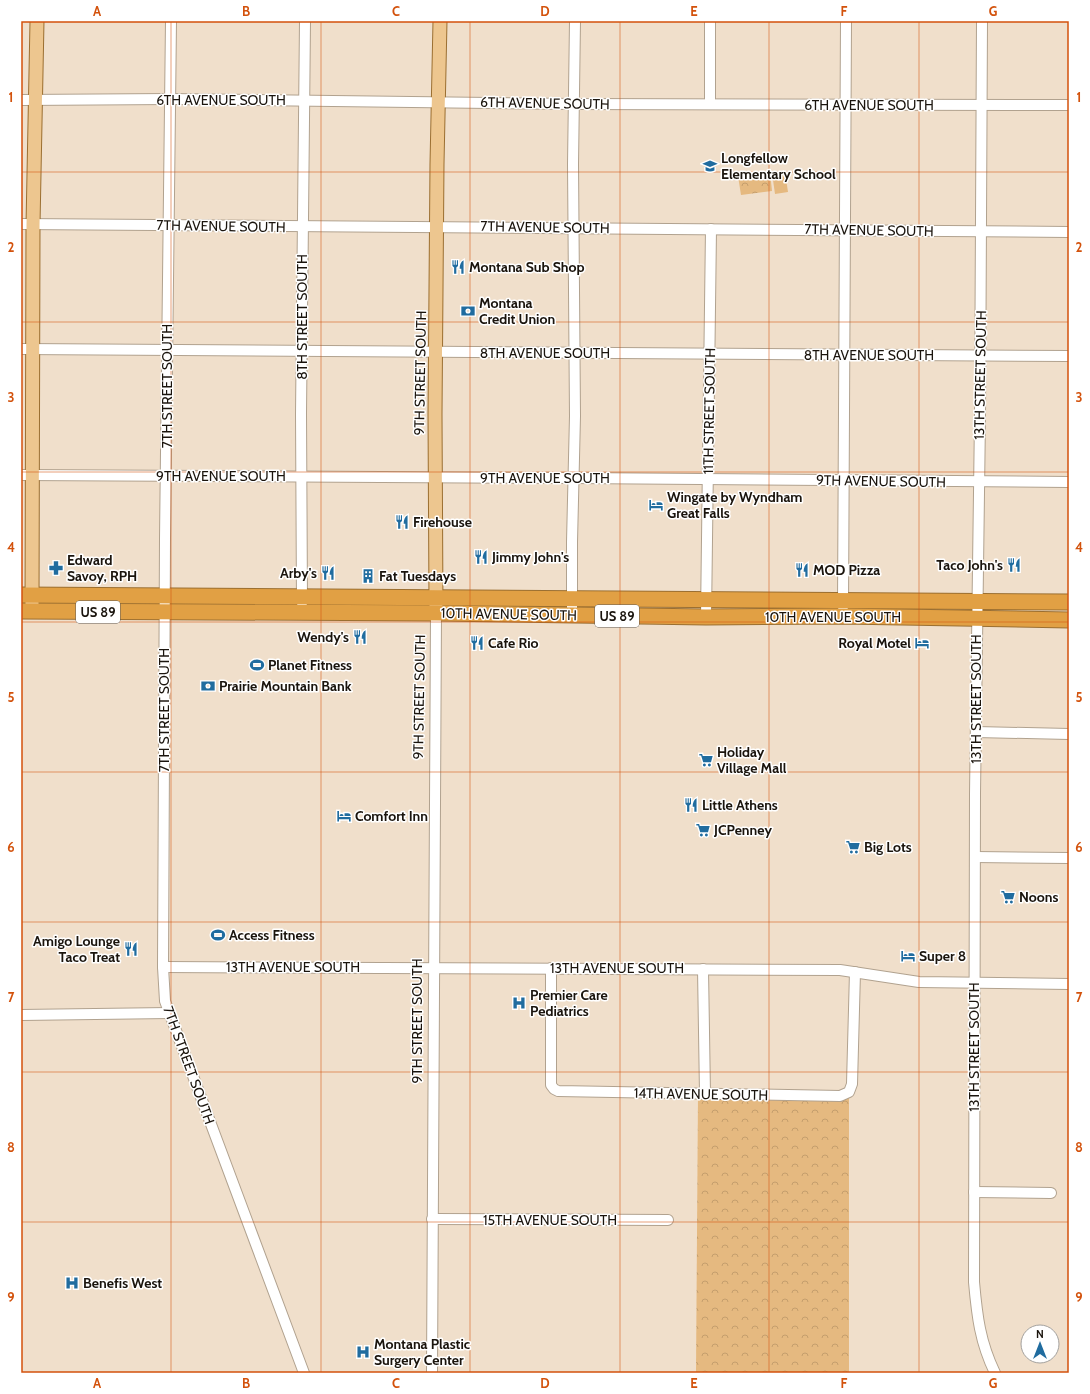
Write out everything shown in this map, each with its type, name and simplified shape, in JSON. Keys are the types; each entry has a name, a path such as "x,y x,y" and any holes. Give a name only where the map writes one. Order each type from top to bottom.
{"highway":[{"name":"10TH AVENUE SOUTH","path":"27,596 302,598 572,615 706,617 977,602 1069,602"},
{"name":"10TH AVENUE SOUTH","path":"26,611 301,613 572,598 706,599 977,618 1069,620"}],"main road":[{"path":"26,611 27,225 35,100 37,21"},
{"name":"9TH STREET SOUTH","path":"436,606 435,478 440,21"}],"street":[{"name":"7TH STREET SOUTH","path":"170,21 163,966 165,1001 304,1373"},
{"name":"8TH STREET SOUTH","path":"301,613 302,227 305,21"},
{"path":"572,615 575,416 575,21"},
{"path":"710,21 710,104"},
{"path":"843,609 846,21"},
{"name":"13TH STREET SOUTH","path":"982,21 975,857 974,1282 981,1339 994,1373"},
{"name":"6TH AVENUE SOUTH","path":"21,100 170,99 439,101 574,104 1069,105"},
{"name":"7TH AVENUE SOUTH","path":"27,225 845,229 1069,232"},
{"name":"11TH STREET SOUTH","path":"706,617 709,479 711,229"},
{"name":"8TH AVENUE SOUTH","path":"27,349 1069,356"},
{"name":"9TH AVENUE SOUTH","path":"27,475 1069,482"},
{"name":"9TH STREET SOUTH","path":"432,1373 436,606"},
{"path":"976,732 1069,734"},
{"path":"975,857 1069,858"},
{"name":"13TH AVENUE SOUTH","path":"163,966 840,970 919,982 1069,984"},
{"name":"14TH AVENUE SOUTH","path":"551,968 551,1085 554,1090 840,1096 849,1092 852,1084 855,972"},
{"path":"703,969 705,1094"},
{"path":"21,1015 169,1013"},
{"path":"974,1192 1051,1193"},
{"name":"15TH AVENUE SOUTH","path":"432,1219 668,1220"}],"green space":[{"path":"770,172 772,191 741,195 738,176"},
{"path":"785,172 788,192 775,194 772,173"},
{"path":"849,1092 849,1373 696,1373 698,1094"}],"place":[{"name":"Longfellow Elementary School","path":"710,166"},
{"name":"Montana Sub Shop","path":"458,267"},
{"name":"Montana Credit Union","path":"468,311"},
{"name":"Wingate by Wyndham Great Falls","path":"656,505"},
{"name":"Firehouse","path":"402,522"},
{"name":"Jimmy John's","path":"481,557"},
{"name":"Taco John's","path":"1014,565"},
{"name":"Edward Savoy, RPH","path":"56,568"},
{"name":"MOD Pizza","path":"802,570"},
{"name":"Arby's","path":"328,573"},
{"name":"Fat Tuesdays","path":"368,576"},
{"name":"Wendy's","path":"360,637"},
{"name":"Cafe Rio","path":"477,643"},
{"name":"Royal Motel","path":"922,643"},
{"name":"Planet Fitness","path":"257,665"},
{"name":"Prairie Mountain Bank","path":"208,686"},
{"name":"Holiday Village Mall","path":"706,760"},
{"name":"Little Athens","path":"691,805"},
{"name":"Comfort Inn","path":"344,816"},
{"name":"JCPenney","path":"703,830"},
{"name":"Big Lots","path":"853,847"},
{"name":"Noons","path":"1008,897"},
{"name":"Access Fitness","path":"218,935"},
{"name":"Amigo Lounge Taco Treat","path":"131,949"},
{"name":"Super 8","path":"908,956"},
{"name":"Premier Care Pediatrics","path":"519,1003"},
{"name":"Benefis West","path":"72,1283"},
{"name":"Montana Plastic Surgery Center","path":"363,1352"}]}
